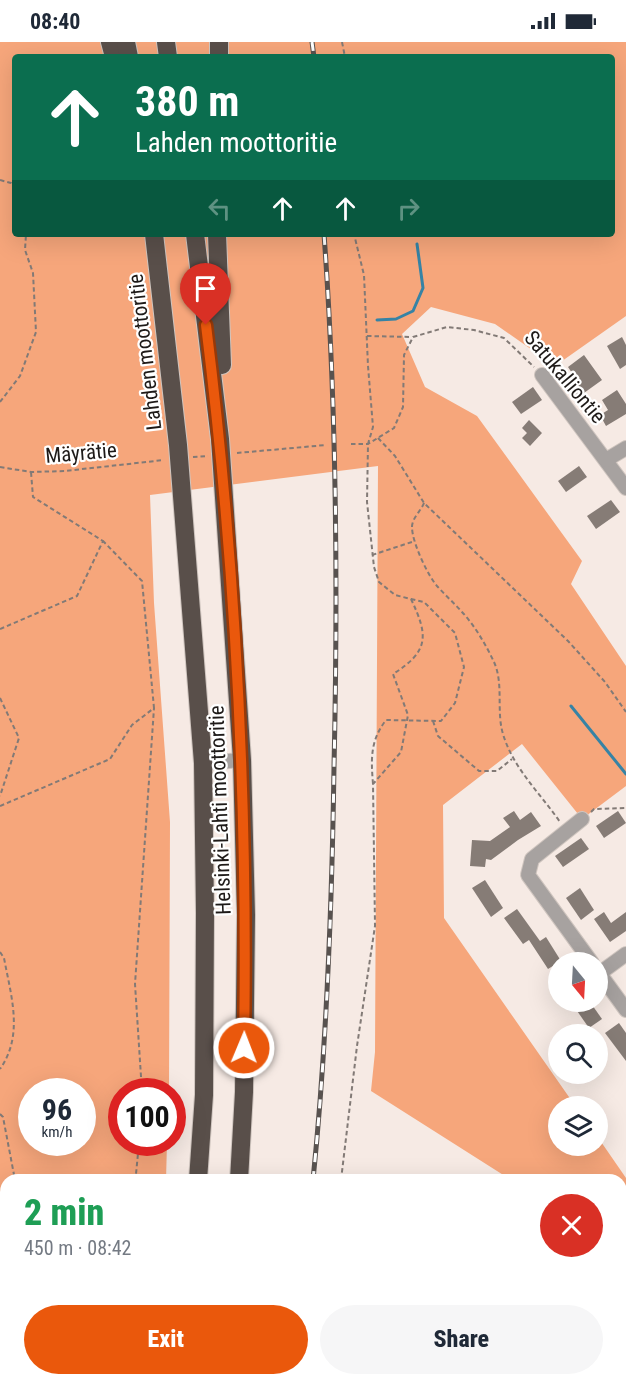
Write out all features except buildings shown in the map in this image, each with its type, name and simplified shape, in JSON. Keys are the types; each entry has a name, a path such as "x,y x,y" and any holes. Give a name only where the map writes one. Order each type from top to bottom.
{"highway":[{"name":"Lahden moottoritie","path":"153,237 178,461"},
{"path":"195,237 220,439"},
{"path":"217,237 222,368 220,439"},
{"name":"Helsinki-Lahti moottoritie","path":"220,439 242,760 246,915 244,1092 239,1174"},
{"name":"Helsinki-Lahti moottoritie","path":"178,461 202,763 205,913 204,1084 198,1174"}],"street":[{"name":"Satukalliontie","path":"542,375 626,488"},
{"path":"606,460 626,448"},
{"path":"202,763 242,760"},
{"path":"582,819 531,859 528,875 584,952"},
{"path":"608,963 626,954"},
{"path":"608,985 626,1010"}],"path":[{"path":"0,402 20,376 36,332 33,273 25,250 26,237"},
{"path":"342,1174 357,1046 375,926 371,761 375,734 386,720 441,721 455,702 464,667 455,633 424,602 395,595 379,582 372,555 367,502 368,444 373,427 364,275 355,237"},
{"name":"Satukalliontie","path":"367,336 413,337 447,327 474,330 504,338 542,375"},
{"path":"351,444 368,444 394,428 403,407 404,355 413,337"},
{"path":"378,438 395,456 424,503 568,641 605,682 626,712"},
{"path":"237,453 326,445"},
{"path":"178,461 211,456"},
{"name":"Mäyrätie","path":"0,467 31,472 178,461"},
{"path":"31,472 33,497 103,541 142,581 154,708 135,984 141,1078"},
{"path":"424,503 412,526 418,550 435,584 463,613 485,645 495,665 502,733 512,759 566,831"},
{"path":"0,629 77,596 103,541"},
{"path":"372,555 415,541"},
{"path":"373,784 400,752 407,722 408,715 393,674 411,663 423,642 422,622 411,599"},
{"path":"0,698 19,738 0,796"},
{"path":"0,806 110,759 132,725 154,708"},
{"path":"433,721 438,736 479,771 497,771 512,759"},
{"path":"582,819 594,809 626,808"},
{"path":"0,952 4,958 15,1027 11,1049 0,1069"},
{"path":"0,1114 3,1117 14,1174"},
{"path":"136,1174 138,1156"}],"shaded area":[{"path":"0,42 626,42 626,316 555,366 495,324 431,307 402,334 425,387 477,416 582,561 571,584 626,666 626,786 582,819 522,744 443,805 444,918 548,1067 548,1084 560,1084 568,1096 548,1096 548,1156 608,1156 608,1152 623,1174 502,1174 371,1091 375,1052 378,466 150,495 154,603 170,822 169,1078 108,1078 108,1156 167,1156 166,1174 0,1174"}],"waterway":[{"path":"377,320 396,319 413,311 423,288 417,244"},
{"path":"571,706 626,774"}],"railway":[{"path":"312,42 314,54"},
{"path":"314,1174 328,974 335,700 334,434 324,237"}],"route":[{"path":"206,325 220,439 242,760 246,915 244,1048"}]}
